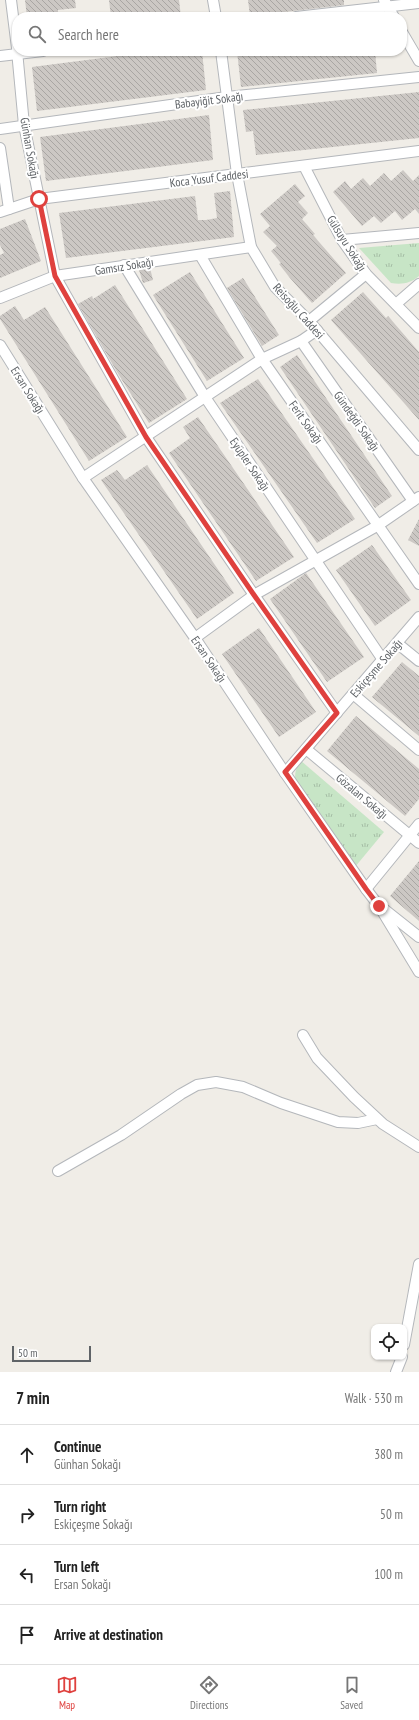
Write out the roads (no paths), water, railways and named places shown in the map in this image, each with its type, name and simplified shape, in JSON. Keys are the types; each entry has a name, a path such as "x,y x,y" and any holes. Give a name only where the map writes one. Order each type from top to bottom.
{"street":[{"name":"Günhan Sokağı","path":"11,0 12,12"},
{"path":"213,0 215,12"},
{"path":"386,3 391,12"},
{"path":"328,12 386,3 419,3"},
{"path":"407,41 419,61"},
{"path":"0,56 12,52"},
{"name":"Günhan Sokağı","path":"17,56 24,125 55,276 146,437 337,713"},
{"name":"Reisoğlu Caddesi","path":"222,56 237,174 251,247 275,287 317,330 419,450"},
{"name":"Babayiğit Sokağı","path":"0,129 226,97 419,77"},
{"path":"0,148 5,211"},
{"name":"Koca Yusuf Caddesi","path":"5,211 39,199 419,151"},
{"name":"Gülsuyu Sokağı","path":"304,166 342,240 366,274 419,328"},
{"path":"342,240 419,233"},
{"name":"Gamsız Sokağı","path":"0,298 55,276 251,247"},
{"name":"Ferit Sokağı","path":"200,254 262,359 377,526 419,584"},
{"name":"Eyüpler Sokağı","path":"124,265 205,398 383,660"},
{"path":"309,321 366,274"},
{"path":"396,304 419,284"},
{"path":"83,478 262,359 301,341 317,330"},
{"name":"Gündeğdi Sokağı","path":"301,341 416,499"},
{"name":"Ersan Sokağı","path":"0,345 83,478 379,906 419,972"},
{"path":"195,638 254,595 377,526 416,499"},
{"name":"Eskiçeşme Sokağı","path":"285,772 419,618"},
{"path":"397,643 419,661"},
{"path":"353,694 419,750"},
{"name":"Gözalan Sokağı","path":"306,749 419,844"},
{"path":"366,889 419,824"},
{"path":"379,906 419,937"},
{"path":"303,1035 321,1063 349,1092 377,1119 419,1147"},
{"path":"58,1171 121,1135 181,1094 197,1085 216,1082 243,1087 281,1103 338,1122 358,1123 377,1119"},
{"path":"407,1329 419,1264"},
{"path":"396,1372 401,1360"}]}
